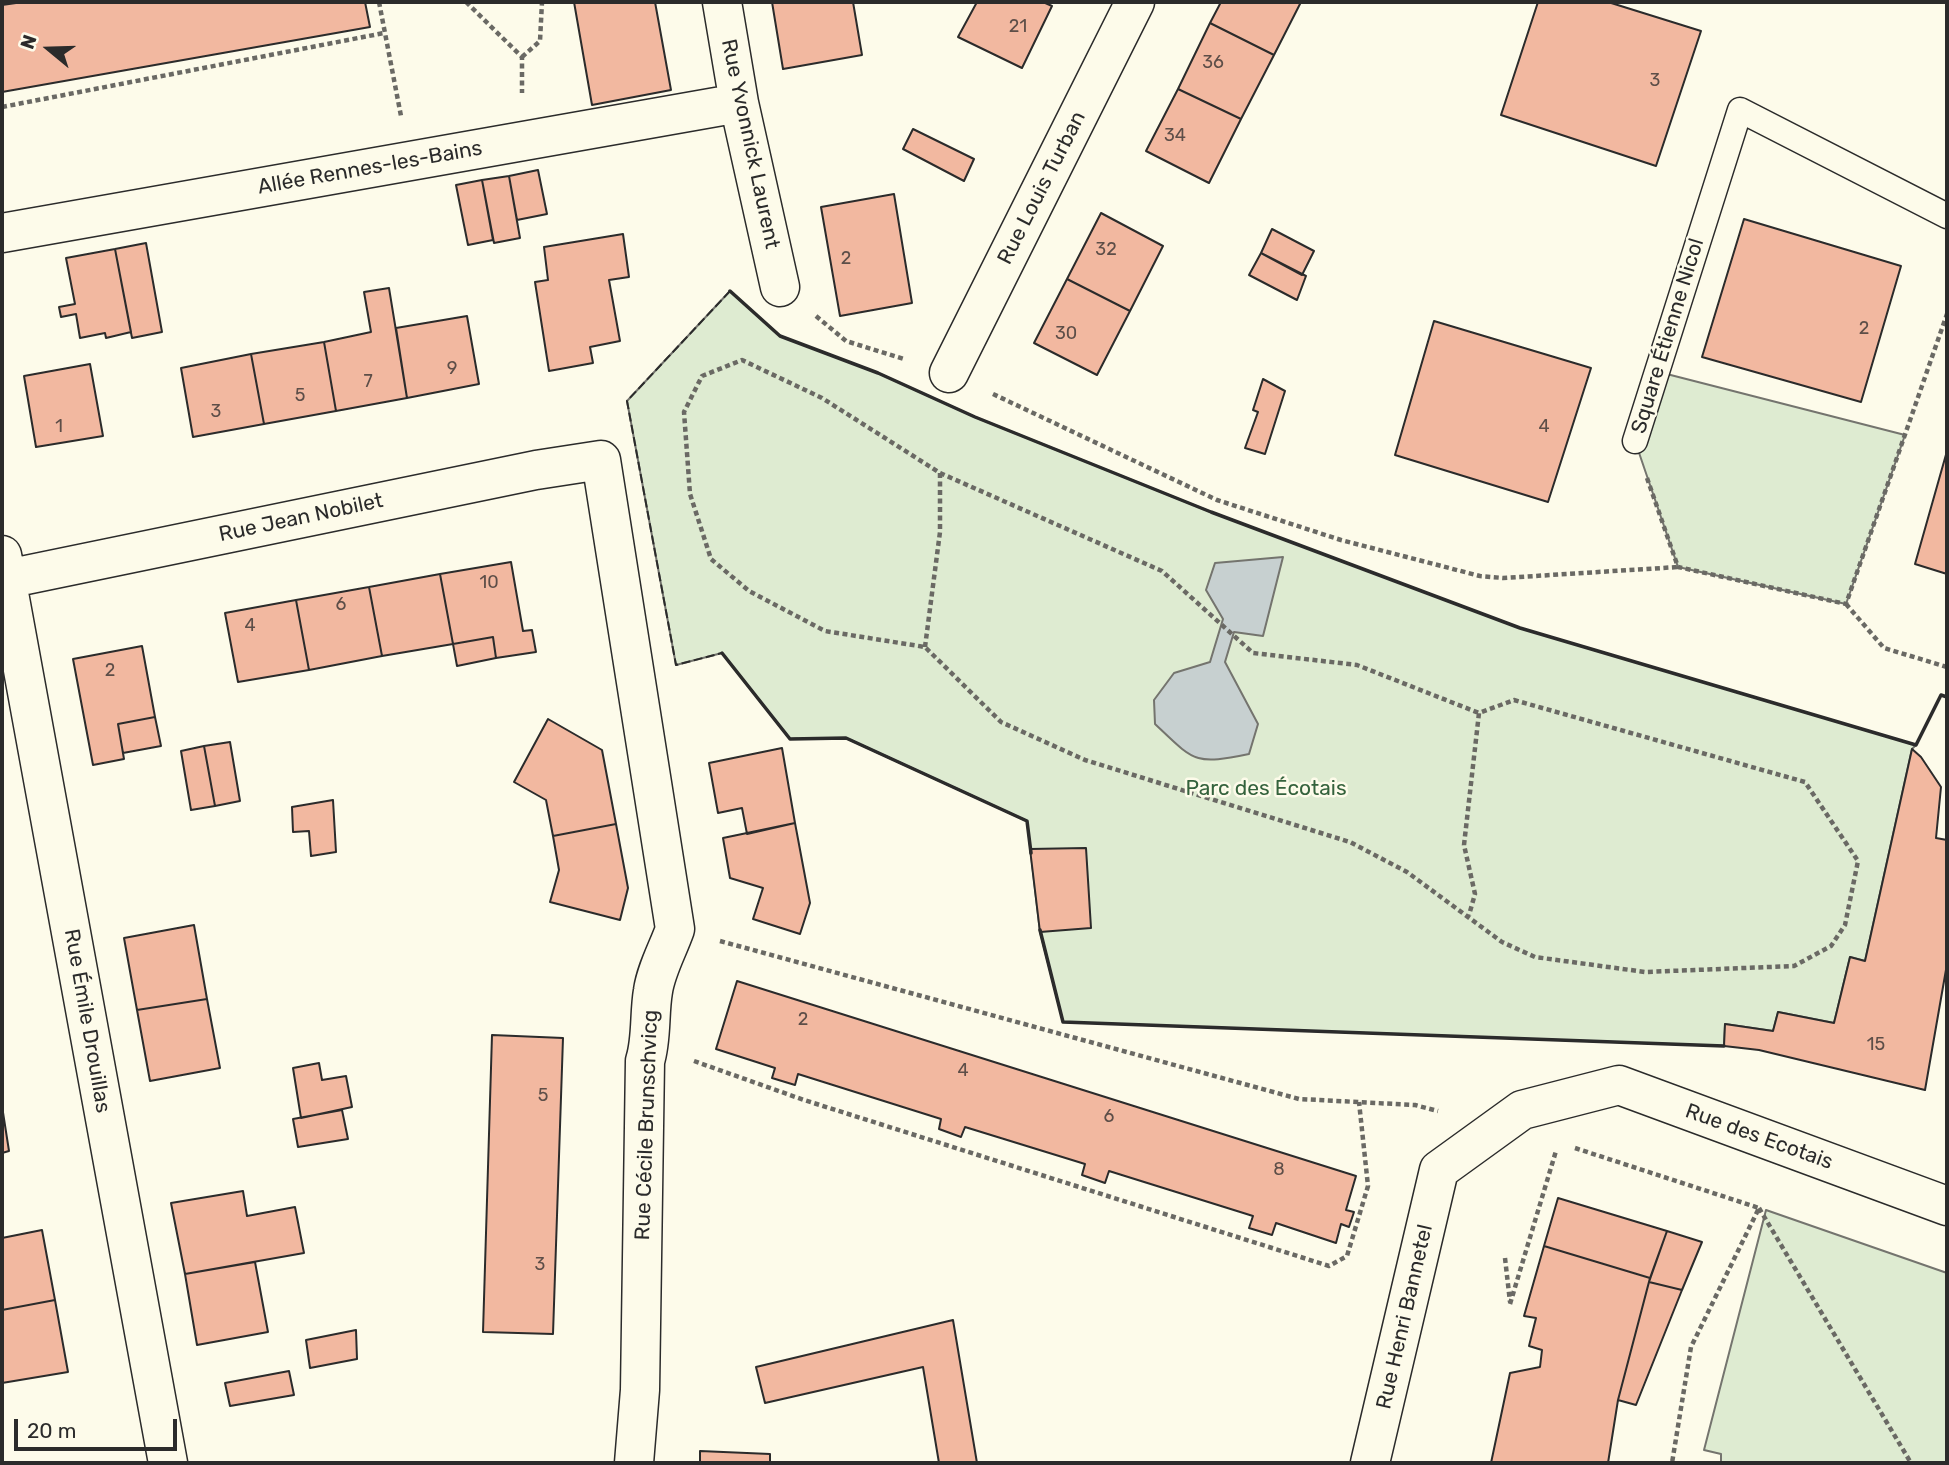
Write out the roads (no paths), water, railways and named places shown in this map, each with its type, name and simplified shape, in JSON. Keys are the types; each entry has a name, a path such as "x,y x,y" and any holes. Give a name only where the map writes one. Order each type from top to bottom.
{"street":[{"name":"Rue Yvonnick Laurent","path":"722,2 739,103 780,286"},
{"name":"Rue Louis Turban","path":"949,373 1135,2"},
{"name":"Allée Rennes-les-Bains","path":"2,233 739,103"},
{"name":"Rue Jean Nobilet","path":"3,571 601,460"},
{"name":"Rue Cécile Brunschvicg","path":"601,460 676,929 654,987 647,1033 650,1046 645,1061 640,1390 635,1463"},
{"name":"Rue Émile Drouillas","path":"3,571 169,1463"},
{"name":"Rue des Ecotais","path":"1439,1170 1522,1110 1619,1085 1947,1206"},
{"name":"Rue Henri Bannetel","path":"1370,1463 1439,1170"}],"lane":[{"name":"Square Étienne Nicol","path":"1635,441 1740,110 1947,216"}],"park label":[{"name":"Parc des Écotais","path":"1266,789"}]}
